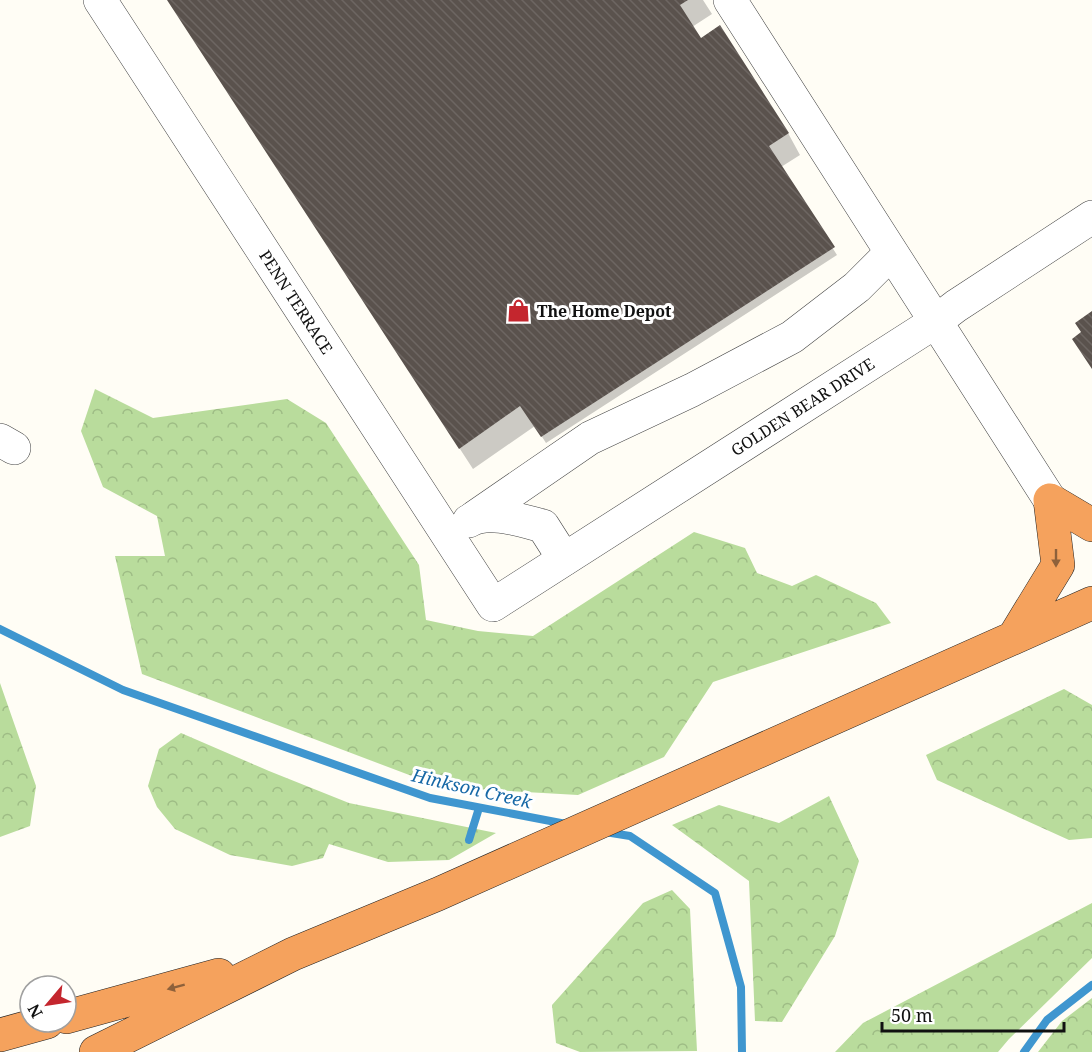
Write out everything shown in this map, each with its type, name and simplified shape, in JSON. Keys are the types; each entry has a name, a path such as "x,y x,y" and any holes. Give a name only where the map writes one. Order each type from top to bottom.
{"highway":[{"path":"1050,500 1092,525"},
{"path":"1014,638 1058,565 1050,500"},
{"path":"96,1052 293,954 438,894 1092,603"},
{"path":"78,1014 293,954"},
{"path":"0,1035 18,1030"}],"street":[{"name":"PENN TERRACE","path":"100,0 493,605"},
{"path":"730,0 1050,500"},
{"name":"GOLDEN BEAR DRIVE","path":"493,605 936,322 956,306 1092,217"},
{"path":"447,535 590,438 692,390 792,337 857,287 891,253"},
{"path":"474,518 499,516 543,526 564,559"}],"green space":[{"path":"95,389 153,418 287,399 326,423 419,565 426,620 478,631 533,636 694,532 745,548 757,573 792,586 816,575 876,603 891,623 713,682 664,757 578,795 441,787 142,674 115,556 165,556 157,516 103,487 81,431"},
{"path":"0,683 36,786 30,826 0,837"},
{"path":"1064,689 1092,705 1092,838 1069,840 937,780 926,755"},
{"path":"181,733 349,803 496,833 449,860 388,862 329,844 323,858 292,866 230,855 175,829 157,807 148,786 159,749"},
{"path":"829,796 859,861 835,936 782,1022 755,1021 749,881 672,825 719,805 779,823"},
{"path":"672,890 690,909 697,1051 580,1052 556,1043 552,1005 643,903"},
{"path":"1092,903 1092,958 998,1052 835,1052 863,1023"},
{"path":"1092,998 1092,1052 1038,1052 1062,1021"}],"building":[{"name":"The Home Depot","path":"167,0 688,0 680,5 701,38 720,25 789,133 769,146 835,247 541,437 520,406 459,449"},
{"path":"1092,311 1092,369 1072,339 1081,332 1075,323"}],"waterway":[{"name":"Hinkson Creek","path":"0,629 123,690 430,798 566,824"},
{"path":"469,840 479,808"},
{"name":"Hinkson Creek","path":"605,832 630,836 715,893 741,987 742,1052"},
{"name":"Hinkson Creek","path":"1024,1052 1047,1020 1092,985"}],"place":[{"name":"The Home Depot","path":"519,311"}]}
